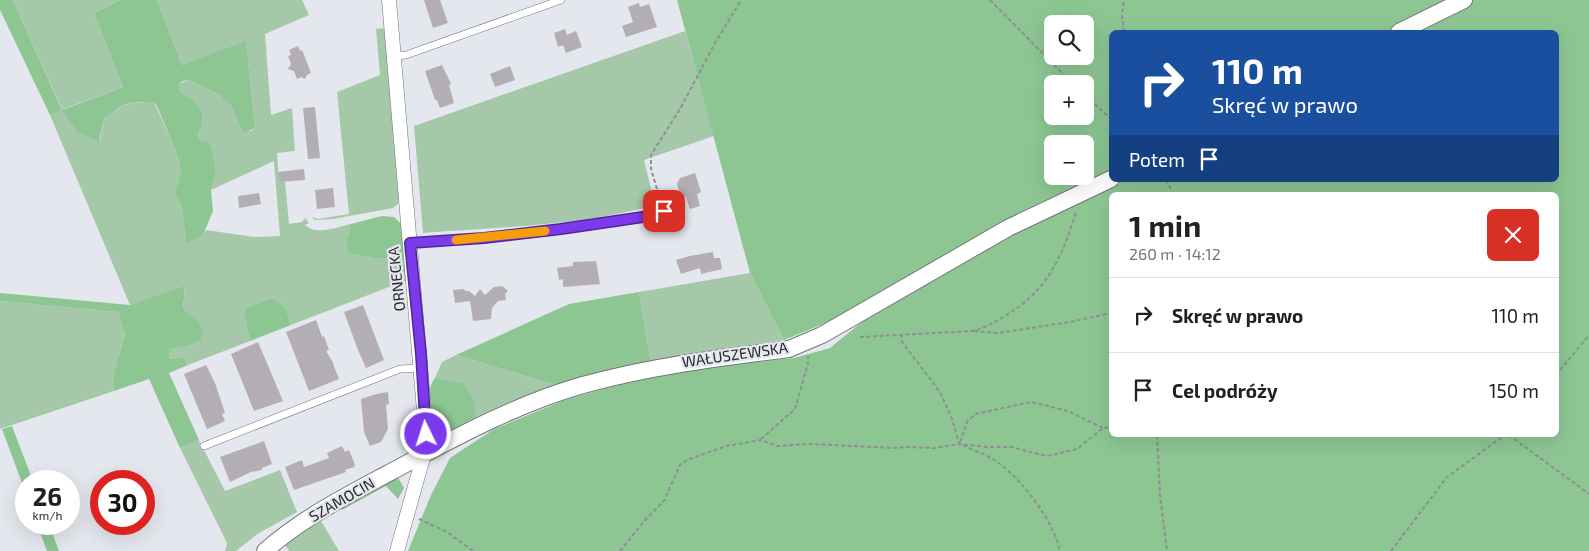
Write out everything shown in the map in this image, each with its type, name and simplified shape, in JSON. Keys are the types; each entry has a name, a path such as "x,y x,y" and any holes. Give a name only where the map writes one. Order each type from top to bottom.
{"street":[{"name":"ORNECKA","path":"389,0 422,368 426,434 424,454 397,551"},
{"path":"1403,30 1464,0"},
{"name":"WAŁUSZEWSKA","path":"424,454 523,406 582,385 646,369 789,349 843,323 1008,228 1109,181"},
{"name":"SZAMOCIN","path":"265,551 285,534 337,501 424,454"}],"lane":[{"path":"394,56 406,55 561,0"},
{"path":"410,243 484,238 643,217 664,211 659,196"},
{"path":"204,446 400,369 422,368"}],"path":[{"path":"659,196 652,169 651,155 680,109 715,42 741,0"},
{"path":"990,0 1064,75"},
{"path":"1124,0 1122,15 1124,30"},
{"path":"1094,103 1109,117"},
{"path":"972,331 981,329 1011,312 1035,294 1046,281 1067,237 1082,193"},
{"path":"860,337 972,331 998,333 1070,322 1109,313"},
{"path":"901,334 902,342 940,392 952,419 959,444"},
{"path":"1559,371 1589,335"},
{"path":"761,440 795,410 808,363 808,354"},
{"path":"959,444 968,420 976,414 1031,402 1068,411 1104,428"},
{"path":"620,551 644,520 664,501 680,465 687,460 726,446 761,440 777,446 810,444 936,448 959,444 1011,447 1047,456 1077,450 1104,428 1109,427"},
{"path":"1157,437 1160,495 1167,551"},
{"path":"1391,551 1448,477 1502,437"},
{"path":"1512,437 1589,494"},
{"path":"959,444 993,459 1014,478 1043,511 1055,535 1060,551"},
{"path":"408,514 447,532 473,551"}],"green space":[{"path":"0,0 13,0 62,110 50,115 0,10"},
{"path":"13,0 120,0 94,13 123,87 63,109 100,140 104,119 117,110 133,103 155,104 175,149 181,171 174,194 182,207 186,243 203,235 206,230 254,237 280,236 274,161 211,190 216,173 198,137 202,126 190,98 180,91 179,84 189,80 218,94 232,107 242,131 251,131 255,128 246,42 182,65 157,0 302,0 309,15 265,34 271,115 292,108 295,151 277,153 279,182 285,181 289,224 302,222 305,218 309,223 305,225 315,230 321,230 351,224 348,235 348,253 372,258 405,258 407,280 291,325 286,308 273,298 245,308 244,314 250,341 188,365 183,357 169,358 169,350 200,341 183,310 185,287 130,305 50,115 62,109"},
{"path":"120,0 157,0 182,65 246,41 255,128 246,132 242,131 232,107 218,94 189,80 179,84 180,91 190,98 202,112 202,126 198,137 201,141 206,140 211,147 216,173 211,190 213,211 203,235 186,244 182,207 174,194 181,171 175,149 156,104 140,102 122,106 104,119 99,141 78,132 62,110 123,87 94,13"},
{"path":"677,0 1451,0 1390,30 1109,30 1109,173 1094,181 1094,135 1044,135 1044,185 1087,185 843,316 784,340 750,273"},
{"path":"1474,0 1589,0 1589,551 408,551 431,495 450,458 494,429 565,400 660,373 794,358 830,348 874,312 1000,241 1081,199 1119,182 1559,182 1559,30 1413,30"},
{"path":"385,28 400,196 398,204 393,208 333,219 315,220 312,217 318,219 349,214 337,92 380,75 376,29"},
{"path":"685,31 714,136 644,160 655,205 569,222 423,233 414,126"},
{"path":"382,216 394,217 401,224 405,258 372,258 348,253 347,246 351,224"},
{"path":"750,273 784,340 699,353 651,363 639,292"},
{"path":"185,286 183,309 198,321 203,331 200,341 169,350 169,358 183,357 188,365 169,373 199,440 180,448 149,379 114,391 114,372 125,335 118,312 0,301 0,293 130,305"},
{"path":"639,292 651,363 559,386 456,355 569,304"},
{"path":"273,298 286,308 291,325 250,341 244,314 245,308"},
{"path":"0,301 118,312 125,335 114,372 114,391 0,429"},
{"path":"456,355 559,386 475,421 463,383 435,378 442,362"},
{"path":"435,378 463,383 473,401 475,421 455,432 439,431 433,418 429,397"},
{"path":"12,426 29,470 17,470 2,429"},
{"path":"199,440 202,451 204,450 225,491 280,470 297,512 259,533 236,551 225,551 227,543 180,448"},
{"path":"397,476 404,488 398,499 386,486 342,510 341,505"},
{"path":"321,521 339,551 289,551 284,543"},
{"path":"41,535 53,535 59,551 47,551"}],"building":[{"path":"424,0 440,0 448,23 433,28"},
{"path":"639,3 640,7 649,4 657,27 626,37 622,26 633,22 628,7"},
{"path":"565,29 567,35 576,31 582,47 566,53 563,45 558,47 554,33"},
{"path":"298,46 300,51 302,50 311,73 305,79 301,77 297,79 294,71 288,69 291,64 288,56 291,55 289,50"},
{"path":"442,65 451,84 449,85 454,103 440,108 437,100 435,100 425,71"},
{"path":"510,66 515,80 495,87 490,74"},
{"path":"315,107 320,158 308,159 303,108"},
{"path":"304,169 305,180 279,182 278,172"},
{"path":"695,173 701,192 697,194 700,206 690,209 686,197 680,194 677,184 680,178"},
{"path":"333,188 335,207 317,209 315,190"},
{"path":"259,193 261,204 239,208 238,196"},
{"path":"713,252 714,258 720,258 722,269 701,274 700,268 681,274 676,260"},
{"path":"596,261 600,284 563,287 563,279 559,280 557,268 573,266 573,262"},
{"path":"502,286 508,291 505,294 506,300 498,301 492,308 491,319 473,321 470,301 455,303 453,290 464,289 475,296 480,289 485,295 494,287"},
{"path":"363,305 384,360 366,368 344,312"},
{"path":"316,320 329,350 326,351 334,364 339,379 309,391 286,332"},
{"path":"258,342 283,401 254,411 231,354"},
{"path":"206,365 215,383 225,413 222,414 225,421 207,429 184,374"},
{"path":"388,392 389,404 386,405 388,429 381,442 370,446 364,432 361,399"},
{"path":"264,441 272,464 262,468 262,470 251,472 230,482 220,457"},
{"path":"342,446 345,452 349,450 355,465 354,467 345,470 346,472 294,490 285,467 302,460 304,467 329,458 327,453"}],"slow traffic":[{"path":"456,240 545,231"}],"route":[{"path":"426,434 421,354 410,243 484,238 561,229 643,217 664,211"}]}
